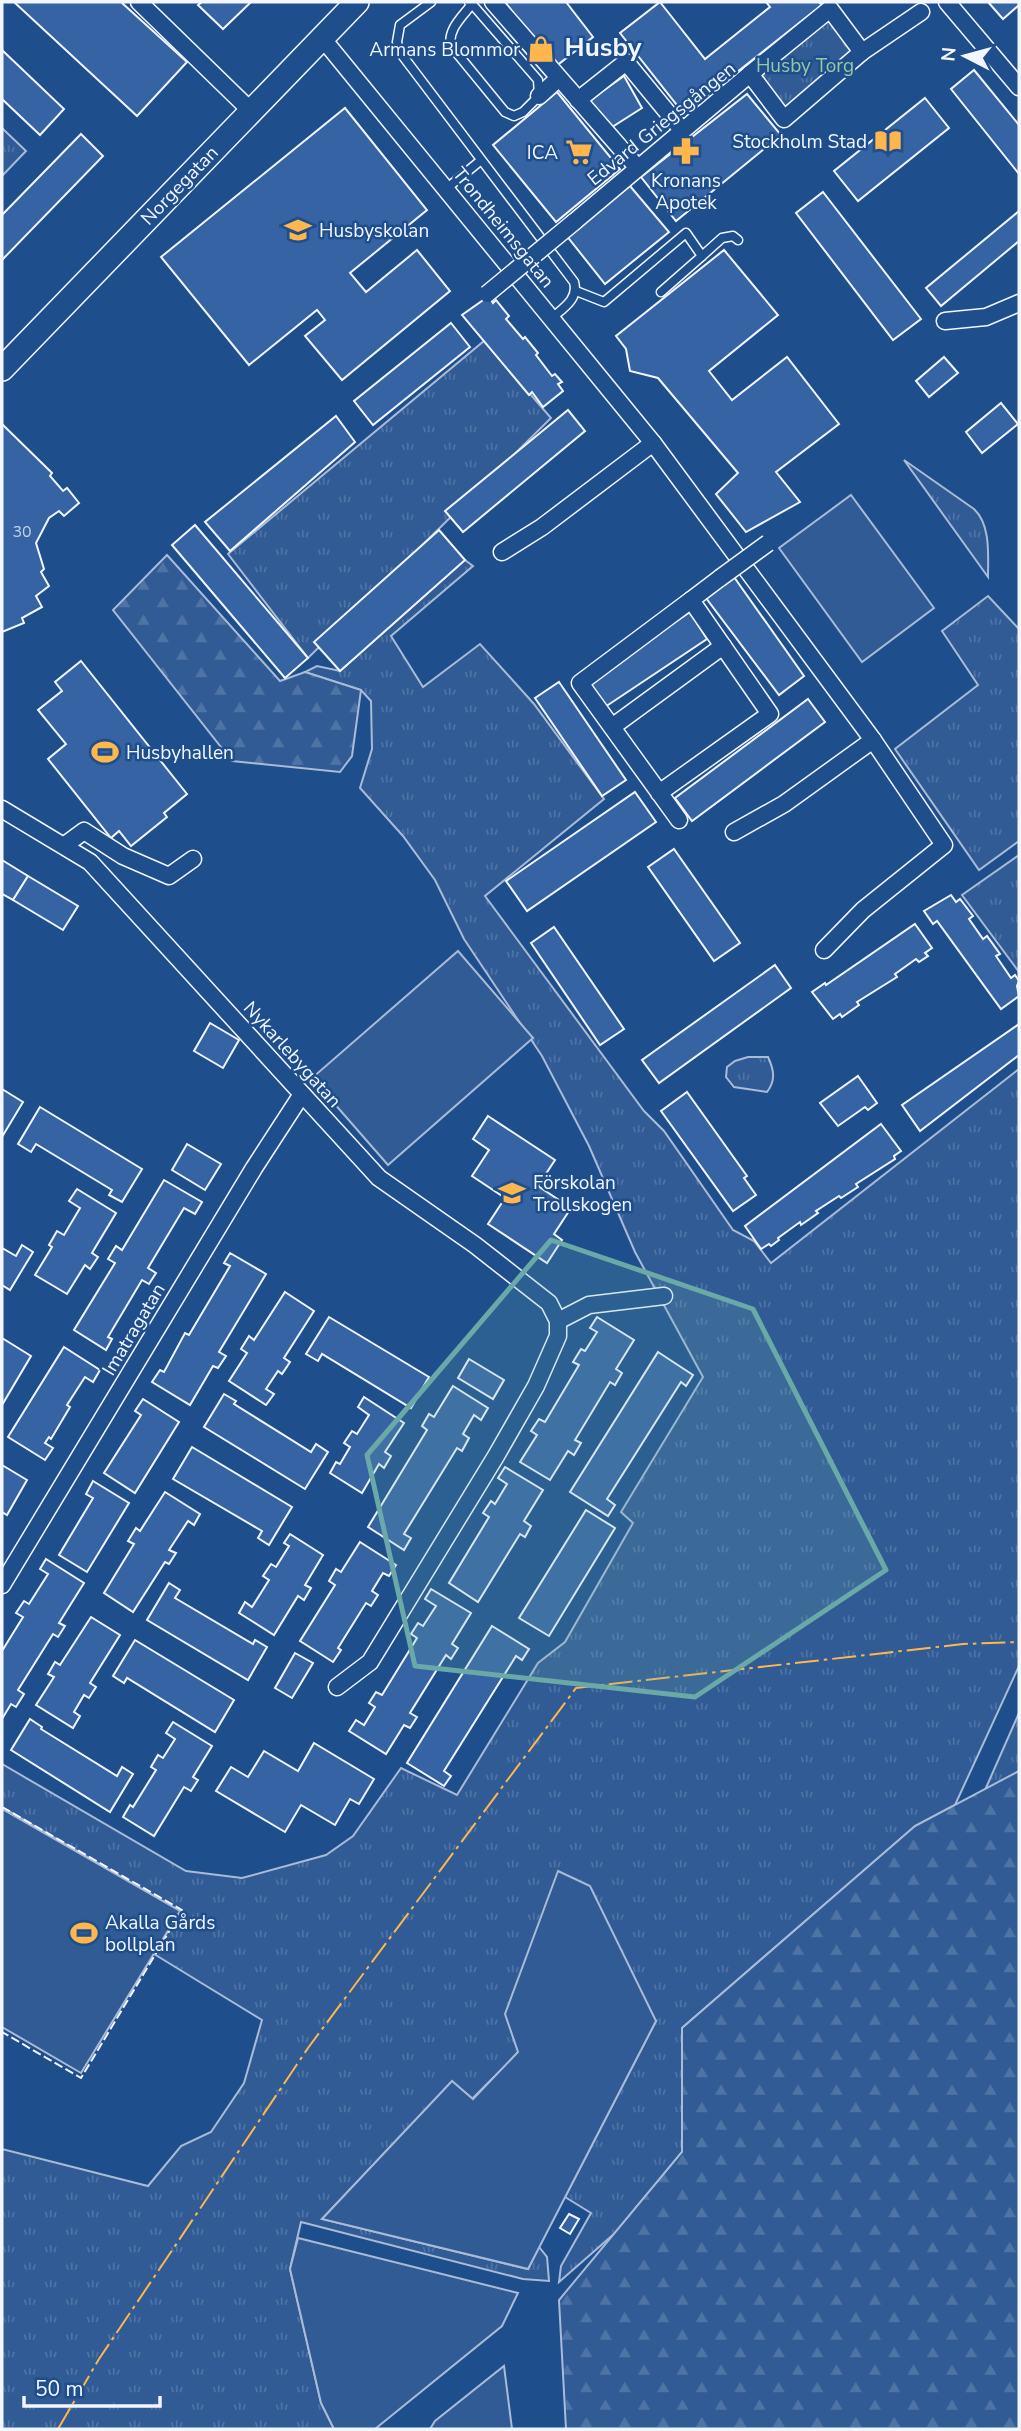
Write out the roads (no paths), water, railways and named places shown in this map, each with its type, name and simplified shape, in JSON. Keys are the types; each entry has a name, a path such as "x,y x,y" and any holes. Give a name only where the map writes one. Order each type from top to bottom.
{"street":[{"path":"139,2 250,110"},
{"name":"Norgegatan","path":"2,369 357,2"},
{"path":"493,2 637,167"},
{"path":"947,2 1019,87"},
{"path":"750,74 830,9 862,52"},
{"name":"Edvard Griegsgången","path":"487,294 750,74 784,118 862,52 922,12"},
{"name":"Trondheimsgatan","path":"323,38 653,443 873,740 944,845 863,909 824,950"},
{"path":"578,100 626,62 682,130"},
{"path":"539,96 559,78"},
{"path":"945,321 986,317 1019,303"},
{"path":"502,552 542,527 653,443"},
{"path":"679,820 580,683 768,543"},
{"path":"659,793 770,714 691,600"},
{"path":"612,727 723,646"},
{"path":"734,832 784,804 873,740"},
{"name":"Nykarlebygatan","path":"2,809 90,862 379,1178 475,1245 549,1303 558,1321"},
{"path":"65,845 84,831 123,856 170,876 192,859"},
{"name":"Imatragatan","path":"2,1585 254,1168 302,1094"},
{"path":"337,1686 370,1662 496,1456 536,1386 558,1336 558,1321 589,1306 664,1296"}],"lane":[{"path":"431,2 400,26 397,42 399,51 574,282 576,291 573,299 552,318"},
{"path":"470,3 538,80 539,96 523,112 514,116 505,112 451,46 451,31 470,3"},
{"path":"446,189 480,161"},
{"path":"576,291 604,302 686,233 702,256"},
{"path":"661,292 722,238 733,236 738,240"}],"place":[{"name":"Armans Blommor","path":"541,49"},
{"name":"Stockholm Stad","path":"888,141"},
{"name":"Kronans Apotek","path":"686,151"},
{"name":"ICA","path":"579,152"},
{"name":"Husbyskolan","path":"298,230"},
{"name":"Husbyhallen","path":"105,752"},
{"name":"Förskolan Trollskogen","path":"512,1193"},
{"name":"Akalla Gårds bollplan","path":"84,1933"}],"district":[{"name":"Husby","path":"603,47"}],"park label":[{"name":"Husby Torg","path":"805,65"}]}
